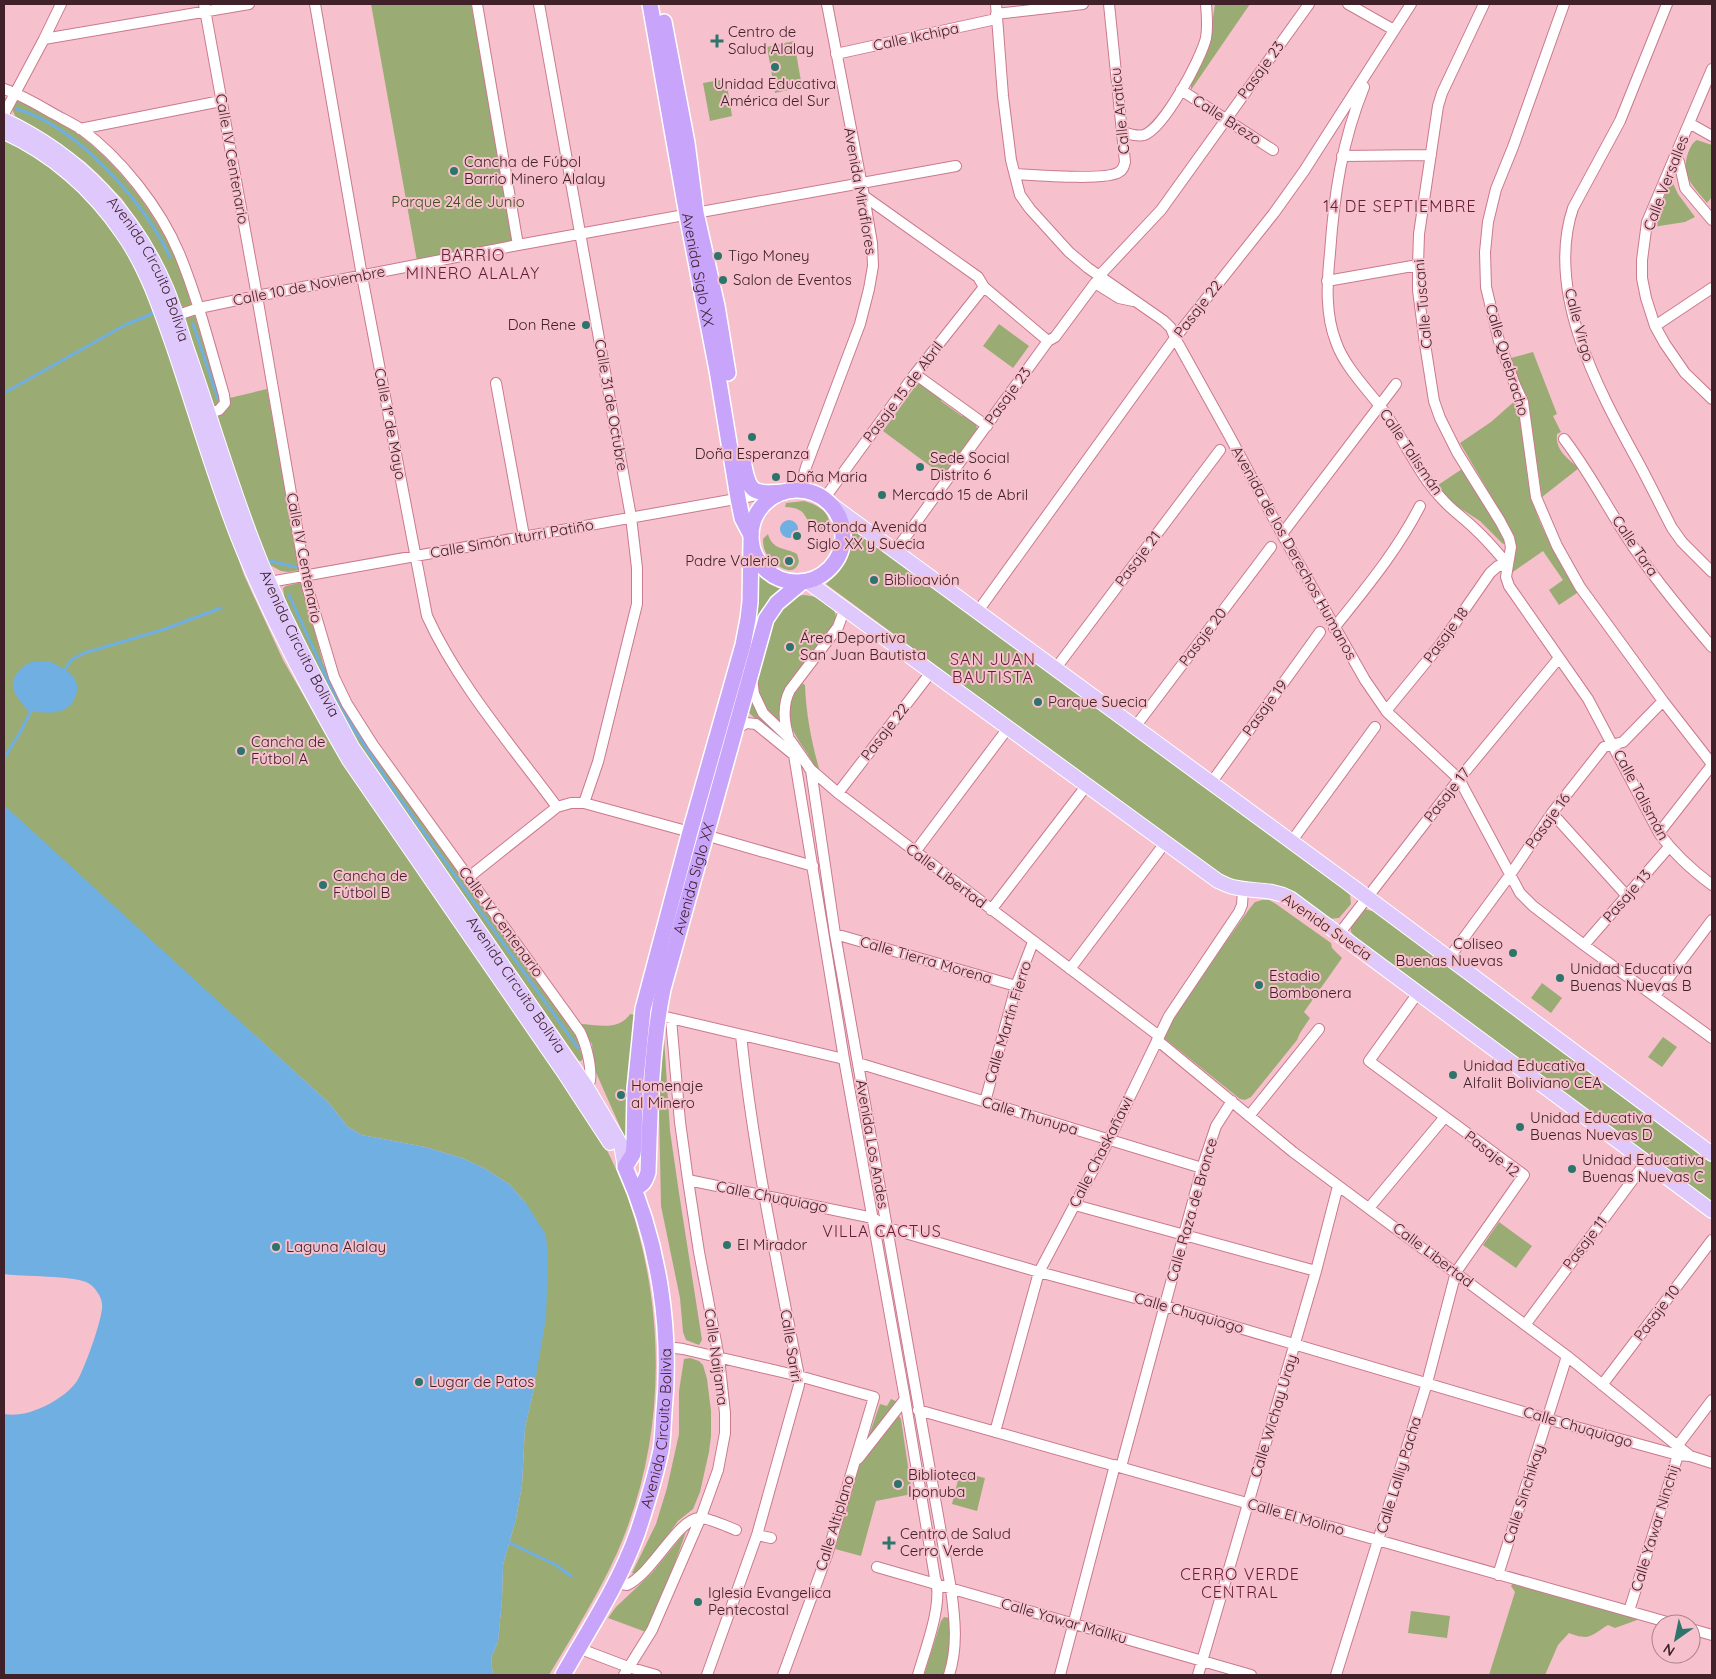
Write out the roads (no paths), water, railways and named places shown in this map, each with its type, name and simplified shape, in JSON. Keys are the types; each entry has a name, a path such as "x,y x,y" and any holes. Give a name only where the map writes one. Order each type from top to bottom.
{"highway":[{"name":"Avenida Siglo XX","path":"634,1188 646,1181 648,1172 664,1017 663,988 748,619 751,538 742,518 738,498 691,214 650,4"},
{"name":"Avenida Siglo XX","path":"660,4 687,143 691,214 717,306 746,479 755,491 765,494"},
{"path":"765,494 800,489 808,491 826,500 841,521 844,535 842,549 836,563 827,572 805,582 780,579 768,572 758,561 751,538 753,522 761,508 771,498 784,492"},
{"name":"Avenida Siglo XX","path":"625,1167 633,1154 634,1146 635,1089 643,1008 698,833 734,730 766,620 777,603 805,582"},
{"name":"Avenida Circuito Bolivia","path":"563,1675 616,1583 650,1495 661,1448 666,1391 667,1347 656,1262 634,1188 625,1167"}],"main road":[{"name":"Avenida Circuito Bolivia","path":"4,120 42,140 86,174 118,206 136,231 167,291 170,317 224,498 264,583 352,747 581,1089 621,1145 625,1167"},
{"name":"Avenida Circuito Bolivia","path":"4,132 55,162 102,205 124,235 170,317 209,413 264,583"},
{"path":"826,500 1368,897 1712,1154"},
{"name":"Avenida Suecia","path":"805,582 845,608 1218,881 1232,887 1262,890 1282,894 1290,898 1712,1211"}],"street":[{"path":"4,114 61,4"},
{"path":"44,39 205,8 249,4"},
{"name":"Calle 1° de Mayo","path":"315,4 362,276 427,616 437,638 466,684 557,807"},
{"path":"477,4 518,245"},
{"name":"Calle 31 de Octubre","path":"539,4 631,517 637,568 637,604 598,762 584,803"},
{"name":"Avenida Miraflores","path":"800,489 806,467 860,324 873,266 872,244 864,196 860,184 827,4"},
{"name":"Calle Ikchipa","path":"836,54 996,12 1083,4"},
{"name":"Calle Araticu","path":"1015,174 1080,177 1113,175 1123,168 1125,162 1110,4"},
{"path":"1122,132 1135,136 1145,134 1154,129 1165,117 1200,54 1206,39 1206,4"},
{"name":"Pasaje 23","path":"1100,276 1161,210 1309,4"},
{"path":"1348,4 1394,30"},
{"name":"Pasaje 22","path":"978,611 1175,338 1274,213 1304,171 1411,4"},
{"name":"Calle Tuscani","path":"1484,4 1442,92 1438,106 1420,234 1418,290 1434,401 1446,432 1509,538 1511,547 1508,565"},
{"name":"Calle Quebracho","path":"1564,4 1496,189 1488,222 1485,252 1486,287 1501,348 1523,402 1536,497 1556,546 1580,587 1663,702 1712,765"},
{"name":"Calle Virgo","path":"1668,4 1620,121 1573,208 1566,237 1566,276 1574,317 1586,358 1602,395 1672,528 1682,542 1712,572"},
{"name":"Calle IV Centenario","path":"205,8 258,296 305,577 320,635 334,677 347,704 372,744 580,1032 584,1040 591,1074 590,1081 581,1089"},
{"name":"Avenida de los Derechos Humanos","path":"996,12 1003,96 1011,160 1020,195 1030,209 1069,252 1171,328 1334,628 1386,710 1459,779 1520,893 1533,906 1584,945 1712,1038"},
{"name":"Calle Talismán","path":"1372,66 1356,107 1342,156 1336,187 1328,281 1330,322 1336,343 1343,358 1380,406 1444,502 1477,530 1508,565 1506,577 1509,586 1588,699 1659,833 1684,863 1712,885"},
{"name":"Calle Versalles","path":"1712,69 1647,222 1642,260 1642,278 1655,326 1685,373 1712,399"},
{"path":"4,88 80,129 104,148 124,168 154,208 178,252 199,308 224,395 225,403 218,410 209,413"},
{"name":"Calle Brezo","path":"1181,90 1272,150"},
{"path":"80,129 221,101"},
{"path":"1689,123 1712,136"},
{"path":"1342,156 1431,155"},
{"path":"1674,158 1679,162 1685,188 1712,220"},
{"name":"Calle 10 de Noviembre","path":"170,317 199,308 518,245 956,166"},
{"path":"864,196 978,277 984,287 1048,341"},
{"path":"1328,281 1418,265"},
{"name":"Pasaje 23","path":"896,550 1048,341 1055,337 1095,283 1118,298 1137,302"},
{"name":"Pasaje 15 de Abril","path":"826,500 915,374 984,287"},
{"path":"1655,326 1712,288"},
{"path":"915,374 987,426"},
{"path":"496,383 524,536"},
{"path":"1282,534 1396,384"},
{"name":"Calle Tara","path":"1564,440 1584,465 1634,548 1712,648"},
{"name":"Pasaje 21","path":"1056,668 1220,450"},
{"name":"Calle Simón Iturri Patiño","path":"264,583 765,494"},
{"path":"1334,628 1373,579 1408,530 1420,506"},
{"name":"Pasaje 20","path":"1135,727 1271,547"},
{"name":"Pasaje 18","path":"1386,710 1440,645 1490,573 1498,566 1508,565"},
{"name":"Avenida Los Andes","path":"845,608 838,627 790,690 785,700 785,716 788,737 794,756 844,1059 906,1399 937,1585 937,1606 918,1675"},
{"name":"Pasaje 19","path":"1211,783 1320,632"},
{"name":"Pasaje 17","path":"1339,934 1459,779 1559,658"},
{"name":"Avenida Los Andes","path":"752,668 754,694 758,705 763,713 788,737 811,770 835,934 951,1590 955,1649 950,1675"},
{"name":"Pasaje 22","path":"838,793 932,671"},
{"name":"Pasaje 16","path":"1449,958 1510,875 1552,813 1604,748 1623,742 1663,702"},
{"name":"Calle Libertad","path":"734,730 746,723 756,724 838,793 1158,1038 1249,1116 1338,1186 1567,1356 1678,1450 1712,1463"},
{"path":"1291,842 1375,727"},
{"path":"914,852 1008,728"},
{"path":"1659,833 1712,765"},
{"path":"991,910 1087,785"},
{"path":"469,878 557,807 571,802 584,803 698,833 813,866"},
{"path":"1552,813 1627,896"},
{"path":"1070,969 1165,843"},
{"name":"Pasaje 13","path":"1584,945 1669,847"},
{"name":"Calle Chaskañawi","path":"995,1432 1039,1272 1109,1140 1169,1016 1239,912 1242,904 1243,889"},
{"path":"1655,996 1712,920"},
{"name":"Calle Tierra Morena","path":"835,934 1016,986"},
{"name":"Calle Martín Fierro","path":"984,1102 1016,986 1033,942"},
{"name":"Pasaje 12","path":"1418,993 1369,1061 1524,1175 1456,1272"},
{"path":"664,1017 844,1059"},
{"name":"Calle Naijama","path":"626,1671 652,1630 700,1517 718,1470 723,1451 725,1413 719,1358 699,1252 664,1017"},
{"path":"1249,1116 1319,1029"},
{"name":"Calle Sariri","path":"706,1675 757,1536 799,1385 799,1376 763,1195 741,1035"},
{"name":"Calle Thunupa","path":"858,1063 1202,1168"},
{"name":"Calle Raza de Bronce","path":"1060,1675 1202,1168 1216,1126 1232,1101"},
{"path":"1369,1208 1444,1118"},
{"name":"Pasaje 11","path":"1525,1325 1646,1162"},
{"name":"Calle Chuquiago","path":"688,1180 873,1218 888,1228 1296,1344 1547,1419 1678,1450"},
{"name":"Calle Wichay Uray","path":"1198,1675 1296,1344 1338,1186"},
{"path":"1075,1205 1316,1271"},
{"name":"Pasaje 10","path":"1602,1385 1712,1240"},
{"name":"Calle Lalliy Pacha","path":"1336,1675 1427,1383 1456,1272"},
{"path":"667,1347 799,1376"},
{"name":"Calle Sinchikay","path":"1498,1575 1567,1356"},
{"name":"Calle Altiplano","path":"783,1675 827,1554 874,1397 799,1376"},
{"path":"853,1465 906,1399"},
{"name":"Calle Yawar Ninchij","path":"1629,1611 1678,1450 1712,1400"},
{"name":"Calle El Molino","path":"918,1410 1651,1617"},
{"path":"616,1583 627,1586 635,1582 647,1571 687,1522 700,1517 736,1530"},
{"path":"757,1536 770,1538"},
{"name":"Calle Yawar Mallku","path":"877,1567 951,1590 1251,1675"},
{"path":"578,1648 626,1671 656,1675"}],"water":[{"path":"789,520 795,523 798,529 795,535 789,538 783,535 780,529 783,523"},
{"path":"49,661 71,674 75,679 77,690 74,699 70,706 61,711 50,713 30,712 15,693 13,682 22,668 29,663"},
{"name":"Laguna Alalay","path":"4,805 328,1102 348,1127 362,1135 425,1147 462,1158 484,1168 509,1184 526,1203 546,1235 548,1259 546,1318 525,1427 522,1485 516,1519 503,1565 498,1642 491,1658 493,1675 4,1675 4,1414 23,1414 34,1411 54,1401 71,1388 77,1381 89,1355 100,1320 102,1304 101,1298 95,1289 90,1284 81,1280 4,1274"}],"waterway":[{"path":"17,109 40,118 63,132 106,169 126,190 143,213 170,257"},
{"path":"4,393 125,325 154,313"},
{"path":"193,324 218,399"},
{"path":"270,561 296,567"},
{"path":"289,595 324,672 352,726 391,786 578,1048"},
{"path":"64,671 71,660 84,653 162,630 221,608"},
{"path":"4,758 32,709"},
{"path":"510,1543 556,1565 571,1576"}],"place":[{"name":"Centro de Salud Alalay","path":"717,41"},
{"name":"Unidad Educativa América del Sur","path":"775,67"},
{"name":"Cancha de Fúbol Barrio Minero Alalay","path":"454,171"},
{"name":"Tigo Money","path":"718,256"},
{"name":"Salon de Eventos","path":"723,280"},
{"name":"Don Rene","path":"586,325"},
{"name":"Doña Esperanza","path":"752,437"},
{"name":"Sede Social Distrito 6","path":"920,467"},
{"name":"Doña Maria","path":"776,477"},
{"name":"Mercado 15 de Abril","path":"882,495"},
{"name":"Rotonda Avenida Siglo XX y Suecia","path":"797,536"},
{"name":"Padre Valerio","path":"789,561"},
{"name":"Biblioavión","path":"874,580"},
{"name":"Área Deportiva San Juan Bautista","path":"790,647"},
{"name":"Parque Suecia","path":"1038,702"},
{"name":"Cancha de Fútbol A","path":"241,751"},
{"name":"Cancha de Fútbol B","path":"323,885"},
{"name":"Coliseo Buenas Nuevas","path":"1513,953"},
{"name":"Unidad Educativa Buenas Nuevas B","path":"1560,978"},
{"name":"Estadio Bombonera","path":"1259,985"},
{"name":"Unidad Educativa Alfalit Boliviano CEA","path":"1453,1075"},
{"name":"Homenaje al Minero","path":"621,1095"},
{"name":"Unidad Educativa Buenas Nuevas D","path":"1520,1127"},
{"name":"Unidad Educativa Buenas Nuevas C","path":"1572,1169"},
{"name":"El Mirador","path":"727,1245"},
{"name":"Laguna Alalay","path":"276,1247"},
{"name":"Lugar de Patos","path":"419,1382"},
{"name":"Biblioteca Iponuba","path":"898,1484"},
{"name":"Centro de Salud Cerro Verde","path":"889,1543"},
{"name":"Iglesia Evangelica Pentecostal","path":"698,1602"}],"district":[{"name":"14 DE SEPTIEMBRE","path":"1400,206"},
{"name":"BARRIO MINERO ALALAY","path":"473,264"},
{"name":"SAN JUAN BAUTISTA","path":"993,668"},
{"name":"VILLA CACTUS","path":"882,1231"},
{"name":"CERRO VERDE CENTRAL","path":"1240,1583"}],"park label":[{"name":"Parque 24 de Junio","path":"458,202"}]}
